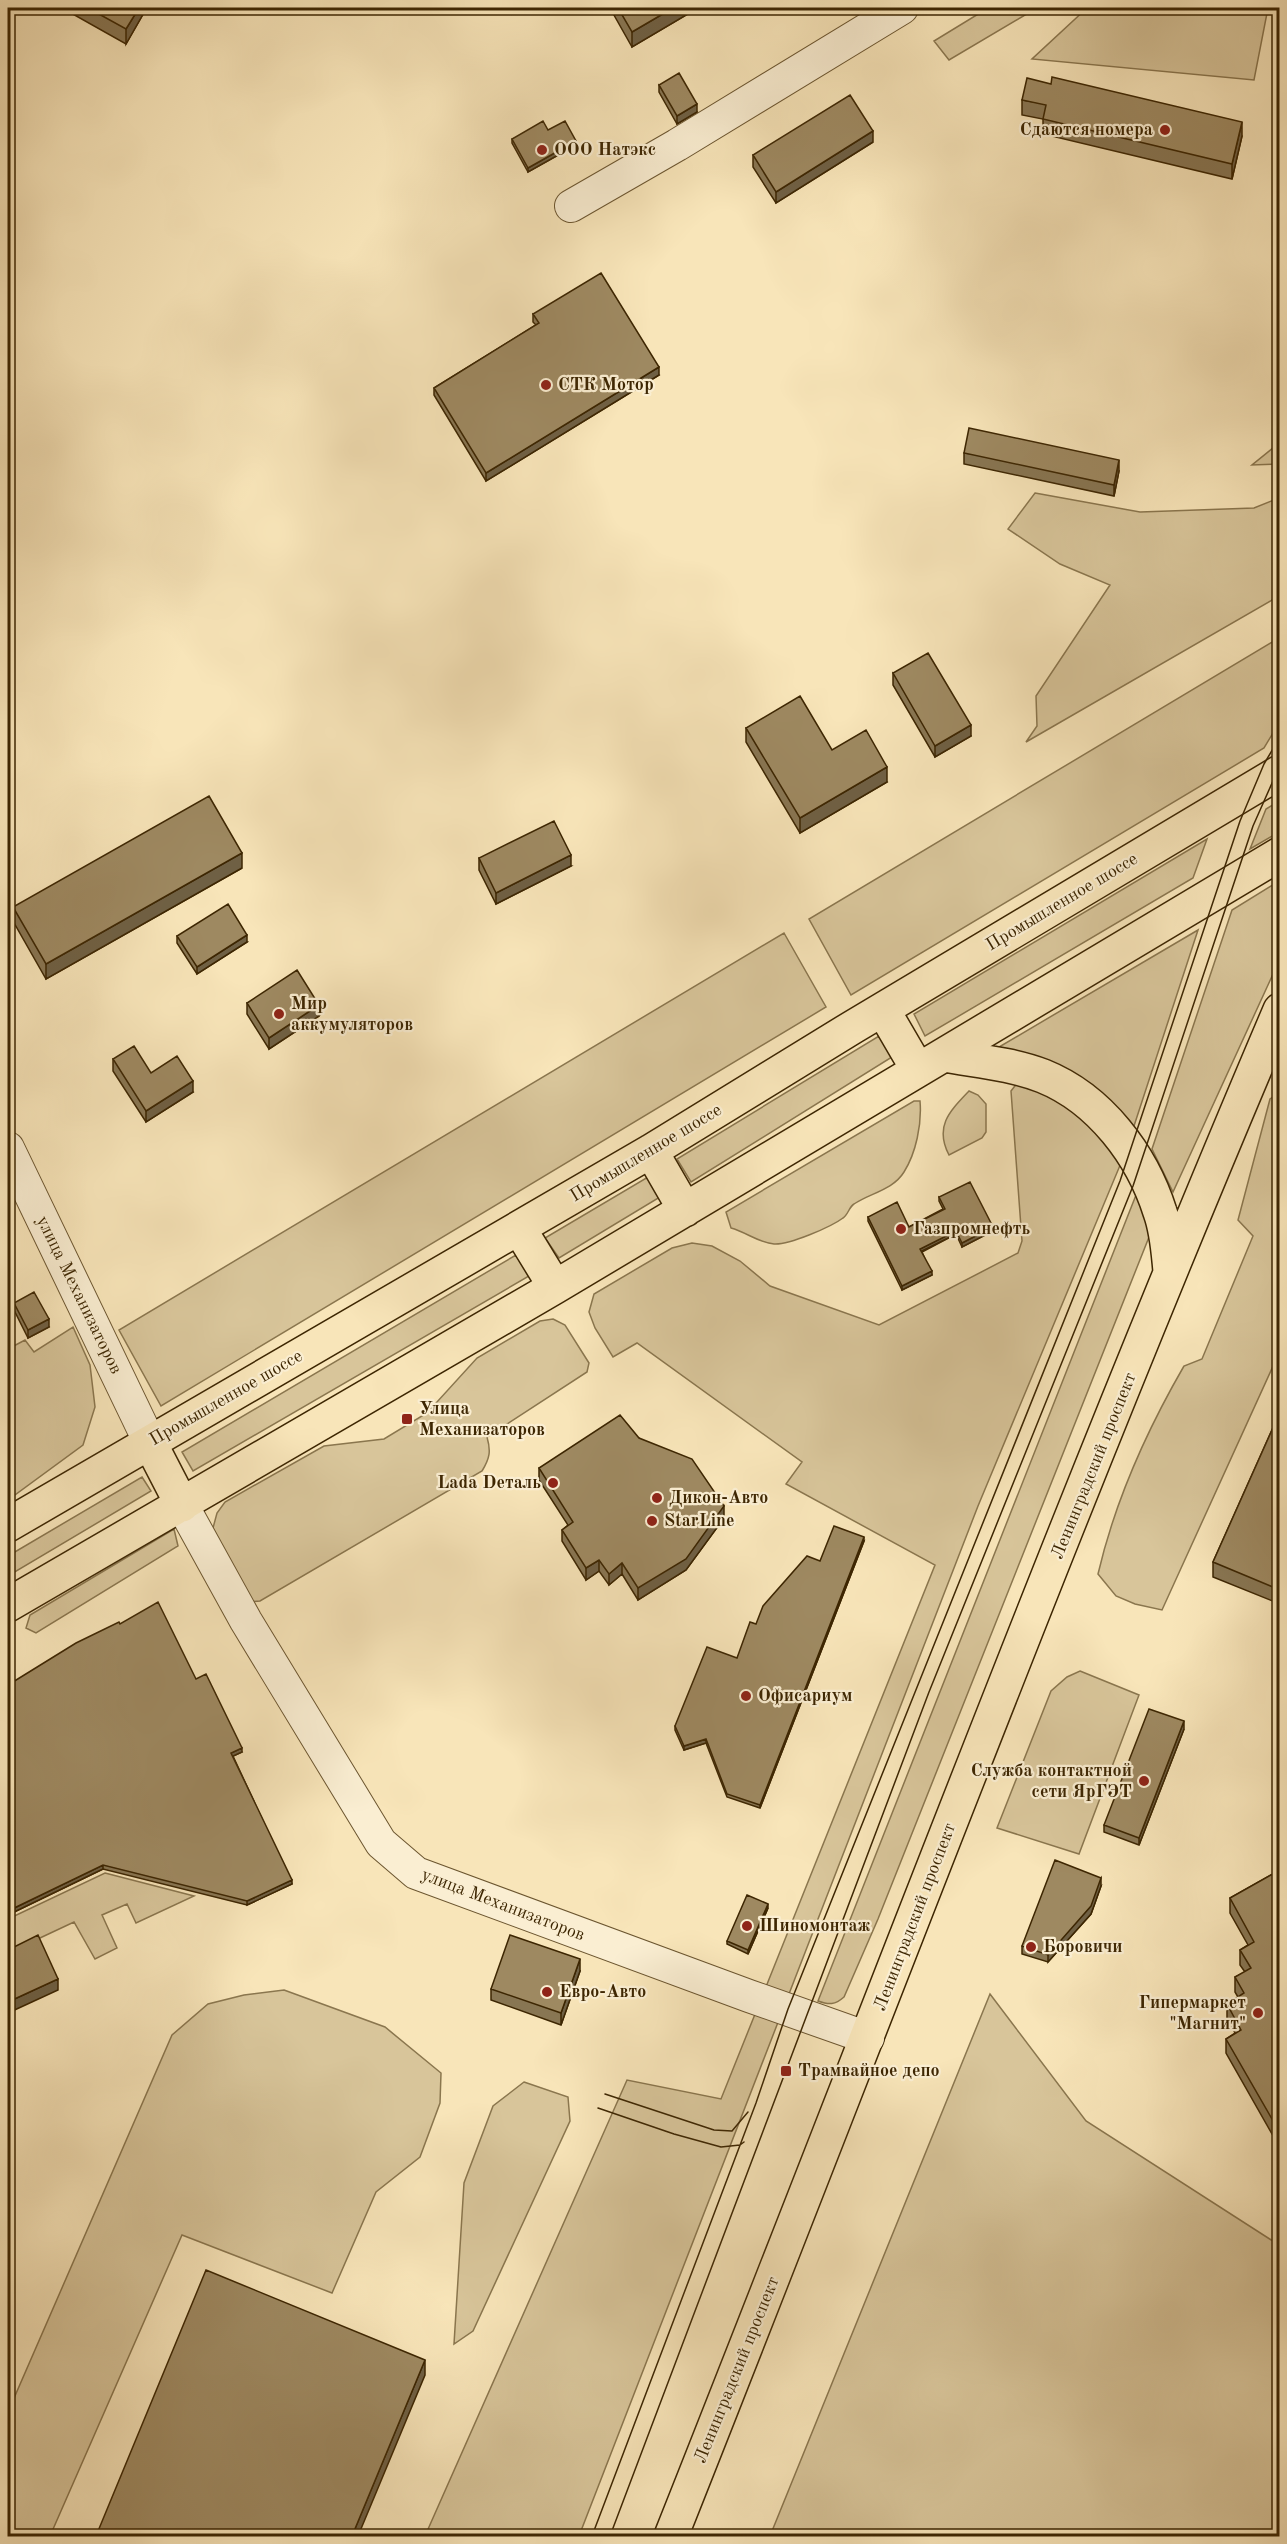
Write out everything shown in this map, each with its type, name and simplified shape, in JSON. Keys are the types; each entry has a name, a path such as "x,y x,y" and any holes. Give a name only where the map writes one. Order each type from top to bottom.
{"main road":[{"name":"Промышленное шоссе","path":"8,1525 651,1151 1280,772"},
{"path":"8,1605 555,1287 1280,854"},
{"path":"883,1010 931,1062 1025,1070 1045,1077 1083,1098 1102,1115 1127,1146 1152,1189 1161,1214 1170,1274"},
{"name":"Ленинградский проспект","path":"671,2536 1170,1274 1280,1010"},
{"name":"Ленинградский проспект","path":"1242,1099 1280,1026"},
{"path":"651,1151 685,1210"},
{"path":"519,1228 555,1287"},
{"path":"150,1443 182,1505"}],"street":[{"path":"571,206 677,145 902,8"},
{"name":"улица Механизаторов","path":"8,1148 150,1443"},
{"name":"улица Механизаторов","path":"182,1505 246,1621 381,1843 416,1873 868,2038"}],"shaded area":[{"path":"988,8 1037,8 949,60 934,41"},
{"path":"1087,8 1268,8 1254,80 1032,59"},
{"path":"1279,443 1279,464 1252,465"},
{"path":"1035,493 1140,512 1254,508 1279,498 1279,596 1026,742 1037,726 1036,696 1110,585 1060,564 1008,529"},
{"path":"1279,638 1279,723 1264,748 851,995 809,919"},
{"path":"1279,801 1279,832 1250,849 1266,809"},
{"path":"1207,839 1193,878 925,1036 914,1014"},
{"path":"1279,881 1279,961 1173,1192 1152,1149 1232,910"},
{"path":"1198,930 1133,1129 1029,1055 999,1047"},
{"path":"784,933 826,1007 161,1406 119,1330"},
{"path":"879,1036 892,1057 691,1182 677,1159"},
{"path":"1018,1082 1056,1096 1082,1115 1121,1163 978,1506 579,2536 425,2536 627,2080 721,2099 935,1565 786,1484 802,1462 637,1343 613,1357 595,1328 589,1312 594,1294 672,1248 692,1243 712,1246 740,1261 770,1286 879,1325 1018,1253 1022,1241 1011,1091"},
{"path":"969,1091 978,1095 986,1104 986,1132 982,1138 949,1155 943,1136 946,1120 950,1112"},
{"path":"1279,1093 1279,1353 1162,1610 1135,1604 1116,1596 1098,1574 1105,1547 1123,1493 1157,1415 1184,1366 1202,1359 1253,1236 1238,1220 1270,1099"},
{"path":"914,1101 920,1101 917,1138 904,1172 894,1183 854,1204 845,1217 837,1222 789,1242 768,1243 731,1228 726,1212"},
{"path":"648,1177 660,1197 559,1258 545,1238"},
{"path":"1138,1190 1153,1227 878,1919 844,1997 832,2003 818,2001"},
{"path":"516,1255 529,1276 193,1471 182,1452"},
{"path":"553,1319 565,1325 589,1363 587,1372 487,1437 489,1454 482,1471 260,1601 249,1602 213,1528 217,1513 225,1502 324,1446 384,1439 427,1413 477,1358 540,1321"},
{"path":"73,1327 90,1365 95,1407 83,1445 8,1500 8,1349 25,1340 34,1352"},
{"path":"142,1477 151,1491 8,1576 8,1556"},
{"path":"174,1529 178,1546 36,1633 26,1628 30,1615"},
{"path":"1080,1671 1139,1695 1079,1854 997,1828 1051,1691 1067,1677"},
{"path":"105,1873 194,1896 136,1923 127,1904 102,1915 117,1948 95,1959 74,1922 8,1953 8,1919"},
{"path":"284,1990 385,2027 441,2073 440,2103 420,2157 376,2192 332,2293 182,2235 50,2536 8,2536 8,2412 172,2035 208,2004 244,1995"},
{"path":"990,1994 1086,2121 1279,2245 1279,2536 770,2536"},
{"path":"524,2082 568,2097 570,2121 473,2331 454,2344 464,2183 493,2106"}],"building":[{"path":"88,8 139,8 126,29"},
{"path":"618,8 673,8 632,32"},
{"path":"679,73 697,104 677,116 659,85"},
{"path":"1052,77 1242,122 1232,164 1043,119 1046,105 1022,100 1027,78 1051,84"},
{"path":"850,95 873,131 776,192 753,155"},
{"name":"ООО Натэкс","path":"543,121 548,130 565,121 576,141 528,168 512,139"},
{"name":"СТК Мотор","path":"601,273 659,367 486,473 434,388 539,323 533,314"},
{"path":"969,428 1119,460 1114,485 964,453"},
{"path":"928,653 971,725 935,746 893,673"},
{"path":"800,696 832,750 866,730 887,767 800,818 746,728"},
{"path":"209,796 242,853 46,964 13,907"},
{"path":"554,821 571,855 496,893 479,858"},
{"path":"228,904 247,935 197,967 177,936"},
{"path":"297,970 319,1005 269,1038 247,1003"},
{"path":"134,1046 151,1073 177,1056 193,1081 146,1111 113,1059"},
{"path":"970,1182 993,1227 962,1243 956,1231 920,1249 932,1271 902,1286 868,1217 897,1202 909,1227 945,1209 939,1197"},
{"path":"34,1292 49,1319 28,1330 14,1303"},
{"path":"1280,1412 1280,1590 1213,1562"},
{"path":"620,1415 639,1438 692,1459 724,1506 686,1559 638,1588 622,1563 609,1574 599,1560 586,1568 562,1530 573,1522 539,1468"},
{"name":"Офисариум","path":"834,1526 864,1537 760,1805 727,1794 706,1739 684,1746 675,1726 707,1647 737,1658 750,1622 756,1624 763,1606 807,1556 820,1561"},
{"path":"158,1602 196,1679 206,1674 242,1748 231,1753 292,1880 247,1901 103,1865 8,1911 8,1685 76,1643 119,1622 120,1624"},
{"name":"Служба контактной сети ЯрГЭТ","path":"1149,1709 1184,1721 1139,1838 1104,1825"},
{"path":"1055,1860 1101,1878 1091,1906 1048,1955 1022,1946"},
{"name":"Гипермаркет \"Магнит\"","path":"1280,1870 1280,2133 1226,2039 1241,2030 1227,2004 1244,1993 1235,1977 1251,1968 1240,1950 1254,1942 1230,1898"},
{"name":"Шиномонтаж","path":"747,1895 768,1904 748,1950 727,1941"},
{"path":"38,1935 58,1979 8,2002 8,1950"},
{"path":"510,1935 580,1959 561,2013 491,1989"},
{"path":"206,2270 425,2360 352,2536 96,2536"}],"tram line":[{"path":"592,2536 756,2103 788,2009 1120,1181 1240,821 1264,764 1280,737"},
{"path":"610,2536 929,1692 1133,1186 1253,826 1280,765"},
{"path":"605,2094 714,2130 732,2131 748,2112"},
{"path":"598,2108 674,2134 721,2147 740,2145 744,2142"}],"place":[{"name":"Сдаются номера","path":"1165,130"},
{"name":"ООО Натэкс","path":"542,150"},
{"name":"СТК Мотор","path":"546,385"},
{"name":"Мир аккумуляторов","path":"279,1014"},
{"name":"Газпромнефть","path":"901,1229"},
{"name":"Улица Механизаторов","path":"407,1419"},
{"name":"Lada Dеталь","path":"553,1483"},
{"name":"Дикон-Авто","path":"657,1498"},
{"name":"StarLine","path":"652,1521"},
{"name":"Офисариум","path":"746,1696"},
{"name":"Служба контактной сети ЯрГЭТ","path":"1144,1781"},
{"name":"Шиномонтаж","path":"747,1926"},
{"name":"Боровичи","path":"1031,1947"},
{"name":"Евро-Авто","path":"547,1992"},
{"name":"Гипермаркет \"Магнит\"","path":"1258,2013"},
{"name":"Трамвайное депо","path":"786,2071"}]}
